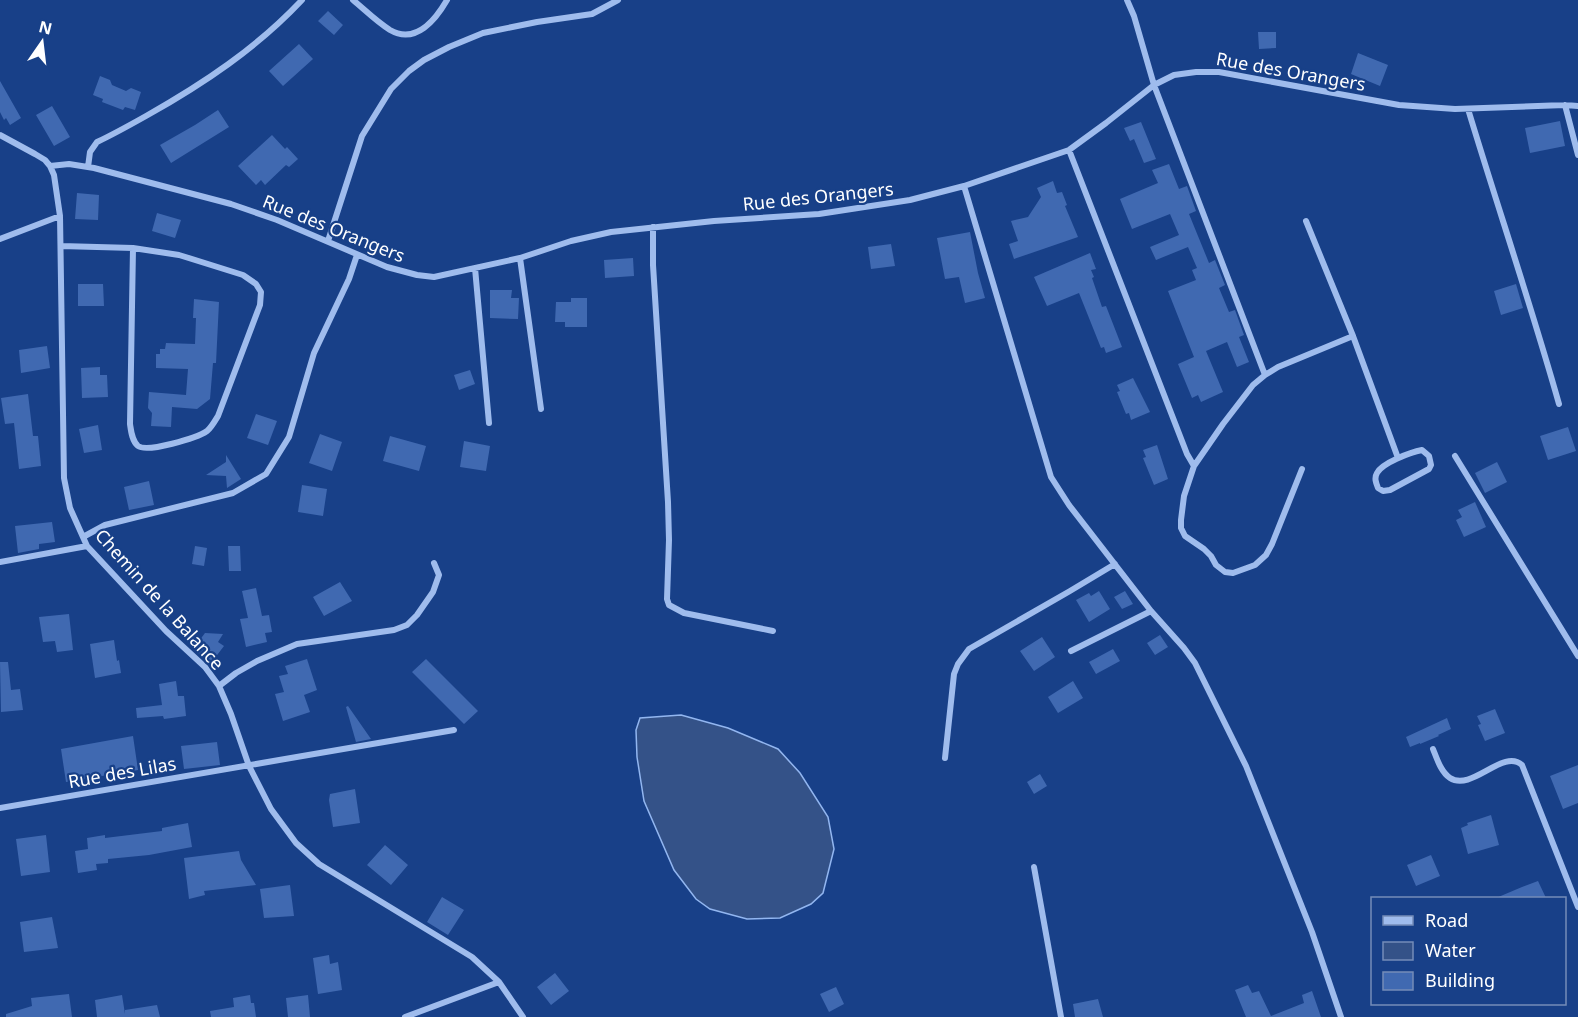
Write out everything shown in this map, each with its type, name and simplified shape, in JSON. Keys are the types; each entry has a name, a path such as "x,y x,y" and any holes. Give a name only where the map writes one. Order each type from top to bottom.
{"street":[{"path":"88,167 90,152 97,142 184,95 234,61 302,0"},
{"path":"353,0 391,31 408,34 427,27 439,14 447,0"},
{"path":"328,241 362,136 391,89 409,71 449,47 483,33 592,14 618,0"},
{"path":"1127,0 1134,16 1154,85 1265,375"},
{"name":"Rue des Orangers","path":"50,166 69,164 88,167 231,204 264,215 387,267 434,277 520,258 571,241 611,232 714,221 819,214 910,200 964,186 1069,150 1154,85 1174,75 1219,72 1400,105 1468,109 1578,106"},
{"path":"1565,105 1578,155"},
{"path":"1468,109 1559,404"},
{"path":"0,135 36,154 50,166"},
{"path":"1069,150 1187,454 1194,466"},
{"name":"Chemin de la Balance","path":"50,166 54,175 60,216 64,478 70,508 87,546 132,596 205,667 219,686 249,766 271,809 296,843 319,864 472,957 499,982 524,1017"},
{"path":"964,186 1051,477 1069,505 1151,611 1195,663 1246,765 1312,932 1341,1017"},
{"path":"0,239 60,216"},
{"path":"1306,221 1353,336 1398,458"},
{"path":"653,227 653,276 668,502 667,599 669,605 684,613 773,631"},
{"path":"61,246 133,248 179,255 243,275 256,284 261,292 260,305 218,416 208,431 192,438 154,448 143,448 136,445 130,424 133,248"},
{"path":"83,537 105,525 233,493 266,474 290,437 314,353 349,279 357,255"},
{"path":"520,258 541,409"},
{"path":"475,268 489,423"},
{"path":"1302,469 1266,555 1255,565 1233,573 1225,572 1211,556 1185,536 1181,528 1184,496 1194,466 1253,385 1278,368 1353,336"},
{"path":"1422,450 1429,456 1431,465 1429,469 1390,490 1380,490 1376,483 1377,473 1398,458 1422,450"},
{"path":"1455,456 1577,652"},
{"path":"0,562 87,546"},
{"path":"219,686 257,661 297,644 394,630 407,625 426,604 437,583 439,575 434,562"},
{"path":"945,758 954,674 969,649 1115,564"},
{"path":"1071,651 1151,611"},
{"name":"Rue des Lilas","path":"0,808 454,730"},
{"path":"1433,749 1444,771 1450,778 1458,781 1470,779 1508,762 1518,762 1522,765 1578,907"},
{"path":"1034,867 1061,1017"},
{"path":"405,1017 499,982"}],"water":[{"path":"681,715 728,728 778,749 800,773 828,817 834,849 823,893 811,904 780,918 747,919 710,909 696,899 674,870 644,801 637,757 636,730 640,718"}],"building":[{"path":"328,11 343,25 334,35 318,21"},
{"path":"1258,32 1276,32 1276,48 1259,49"},
{"path":"299,44 313,59 283,86 269,71"},
{"path":"1358,53 1388,65 1380,86 1351,74"},
{"path":"100,76 126,91 131,88 141,92 135,110 125,107 123,110 102,102 103,99 93,95"},
{"path":"0,81 21,118 10,125 0,112"},
{"path":"52,106 70,137 54,146 36,115"},
{"path":"218,110 229,127 171,163 160,145"},
{"path":"1560,121 1565,146 1530,153 1525,128"},
{"path":"1141,122 1156,159 1144,163 1134,139 1130,141 1124,128"},
{"path":"272,135 298,159 289,167 286,165 265,185 261,180 256,185 238,166"},
{"path":"1169,164 1179,189 1187,186 1196,211 1189,214 1209,263 1215,260 1225,285 1219,288 1229,312 1235,310 1244,335 1239,337 1249,362 1237,367 1227,342 1206,351 1223,392 1201,402 1198,395 1192,398 1178,364 1194,357 1168,291 1196,280 1192,270 1197,268 1188,247 1156,260 1150,247 1179,235 1170,214 1132,229 1120,199 1158,183 1152,170"},
{"path":"1053,181 1057,193 1062,192 1067,205 1065,206 1078,237 1014,259 1009,244 1018,241 1011,221 1028,217 1041,197 1037,188"},
{"path":"77,193 99,195 98,220 75,219"},
{"path":"157,213 181,220 175,238 152,231"},
{"path":"970,232 985,298 965,303 959,277 945,279 937,238"},
{"path":"891,244 895,266 871,269 868,247"},
{"path":"1090,253 1096,269 1091,270 1094,277 1092,278 1102,307 1106,306 1122,347 1106,353 1104,347 1101,348 1079,293 1047,306 1034,277"},
{"path":"633,258 634,276 605,278 604,260"},
{"path":"78,284 103,284 104,306 78,306"},
{"path":"1516,284 1523,308 1501,315 1494,291"},
{"path":"490,290 512,290 511,298 519,298 518,319 490,318"},
{"path":"571,298 587,298 587,327 565,327 565,322 555,322 556,302 571,302"},
{"path":"194,299 219,302 216,363 213,363 210,399 197,409 172,407 171,427 151,426 152,413 148,408 149,392 186,395 188,369 156,368 156,354 160,354 160,349 165,349 166,343 195,344"},
{"path":"47,346 50,368 21,373 19,350"},
{"path":"100,367 100,375 107,375 108,397 82,398 81,368"},
{"path":"470,370 475,384 459,390 454,375"},
{"path":"1133,378 1150,412 1131,420 1117,392 1120,391 1117,385"},
{"path":"28,394 33,436 38,436 41,466 19,469 14,423 5,424 1,398"},
{"path":"256,414 277,421 268,445 247,438"},
{"path":"98,425 102,450 84,453 79,429"},
{"path":"1568,427 1576,451 1548,460 1540,436"},
{"path":"320,434 342,442 332,471 309,463"},
{"path":"390,436 426,446 419,471 383,461"},
{"path":"464,441 490,446 486,471 460,467"},
{"path":"1157,445 1168,479 1154,485 1143,458 1146,457 1143,450"},
{"path":"226,455 241,479 227,488 226,476 206,475 226,462"},
{"path":"1497,462 1507,482 1485,493 1475,473"},
{"path":"149,481 154,505 129,510 124,487"},
{"path":"302,485 327,489 323,516 298,512"},
{"path":"1475,502 1486,527 1464,537 1456,520 1462,517 1458,510"},
{"path":"52,522 55,542 39,544 39,549 18,553 15,526"},
{"path":"195,546 207,548 204,566 192,564"},
{"path":"228,546 240,546 241,571 229,571"},
{"path":"340,582 352,601 324,616 313,597"},
{"path":"256,588 262,616 269,615 272,632 265,633 267,642 246,647 240,619 248,618 242,591"},
{"path":"1099,591 1110,609 1089,622 1076,600"},
{"path":"1125,591 1133,604 1122,609 1114,597"},
{"path":"69,614 73,650 57,652 55,641 43,642 39,617"},
{"path":"205,633 223,634 218,642 224,646 211,663 193,649"},
{"path":"1160,635 1168,647 1155,655 1147,643"},
{"path":"1042,637 1055,657 1034,671 1020,651"},
{"path":"114,640 121,673 95,678 90,644"},
{"path":"1113,649 1120,661 1096,674 1089,662"},
{"path":"307,659 317,690 304,695 310,712 283,721 275,694 284,692 279,676 288,674 285,666"},
{"path":"426,659 478,711 464,724 412,672"},
{"path":"0,662 8,662 11,690 20,689 23,710 1,712"},
{"path":"176,681 178,696 184,696 186,716 164,719 163,716 137,718 136,708 162,705 159,684"},
{"path":"1073,681 1083,698 1058,713 1048,697"},
{"path":"348,706 371,739 356,742 346,707"},
{"path":"1495,709 1505,733 1485,741 1477,716"},
{"path":"1447,718 1451,729 1410,747 1406,737"},
{"path":"133,736 138,770 66,782 61,749"},
{"path":"217,742 220,765 184,769 181,746"},
{"path":"1578,765 1578,803 1563,809 1550,776"},
{"path":"1040,774 1047,786 1034,794 1027,782"},
{"path":"355,789 360,823 333,827 330,794"},
{"path":"1491,815 1499,845 1468,854 1461,828 1468,825 1467,823"},
{"path":"188,823 192,847 149,855 108,859 108,863 96,864 97,870 78,873 75,851 88,849 87,838 162,831 162,828"},
{"path":"46,835 50,872 21,876 16,839"},
{"path":"385,845 408,865 391,885 367,865"},
{"path":"239,851 241,860 256,885 204,891 205,895 189,899 184,858"},
{"path":"1431,855 1440,876 1416,886 1407,865"},
{"path":"1538,881 1546,897 1498,897"},
{"path":"290,885 294,916 264,918 260,889"},
{"path":"442,897 464,910 448,935 427,922"},
{"path":"52,917 58,948 24,952 20,922"},
{"path":"329,955 330,964 338,962 342,990 318,994 313,958"},
{"path":"555,973 569,991 551,1005 537,987"},
{"path":"1248,985 1252,993 1259,991 1271,1016 1304,1003 1302,995 1312,991 1321,1017 1246,1017 1235,990"},
{"path":"836,987 844,1004 829,1012 820,994"},
{"path":"69,994 72,1017 6,1017 6,1014 32,1006 31,998"},
{"path":"122,995 125,1014 125,1010 157,1005 160,1017 97,1017 95,1000"},
{"path":"250,995 256,1017 211,1017 210,1011 234,1007 233,998"},
{"path":"308,995 310,1017 288,1017 286,998"},
{"path":"1098,999 1103,1017 1075,1017 1073,1004"}]}
